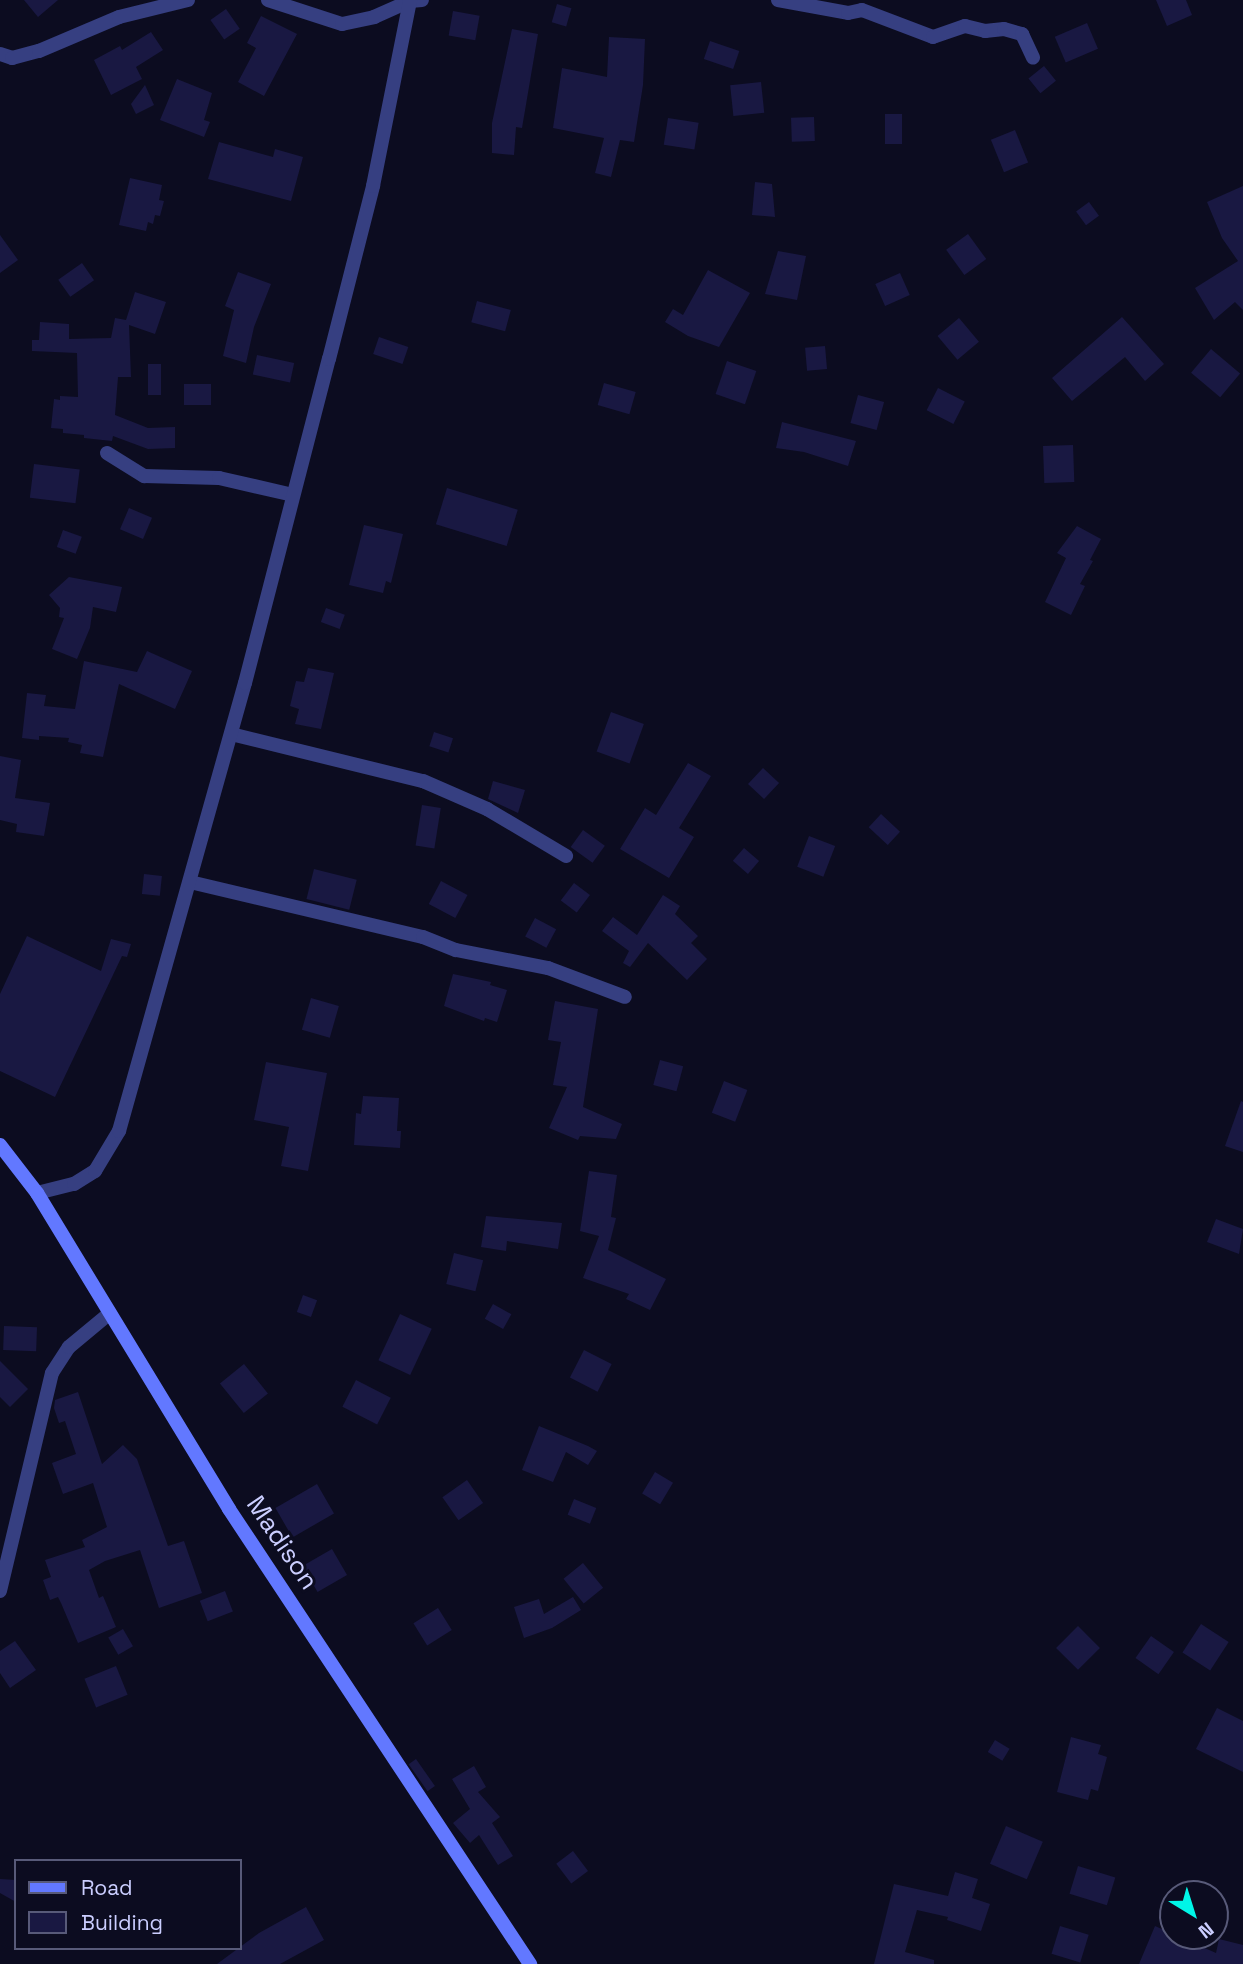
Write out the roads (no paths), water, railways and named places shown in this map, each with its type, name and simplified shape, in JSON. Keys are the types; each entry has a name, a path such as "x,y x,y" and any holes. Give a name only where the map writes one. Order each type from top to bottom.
{"street":[{"path":"0,54 12,58 39,51 119,17 188,0"},
{"path":"268,0 342,24 374,17 414,0"},
{"path":"37,1193 74,1184 95,1171 119,1131 231,734 373,186 414,0"},
{"path":"778,0 848,13 862,10 933,37 965,26 985,31 1004,29 1022,34 1033,58"},
{"path":"107,453 144,475 219,478 293,495"},
{"path":"231,734 423,781 487,809 566,856"},
{"path":"190,882 423,937 456,950 548,968 625,997"},
{"name":"Madison","path":"0,1144 37,1193 229,1509 530,1964"},
{"path":"0,1591 52,1373 69,1347 110,1313"}]}
